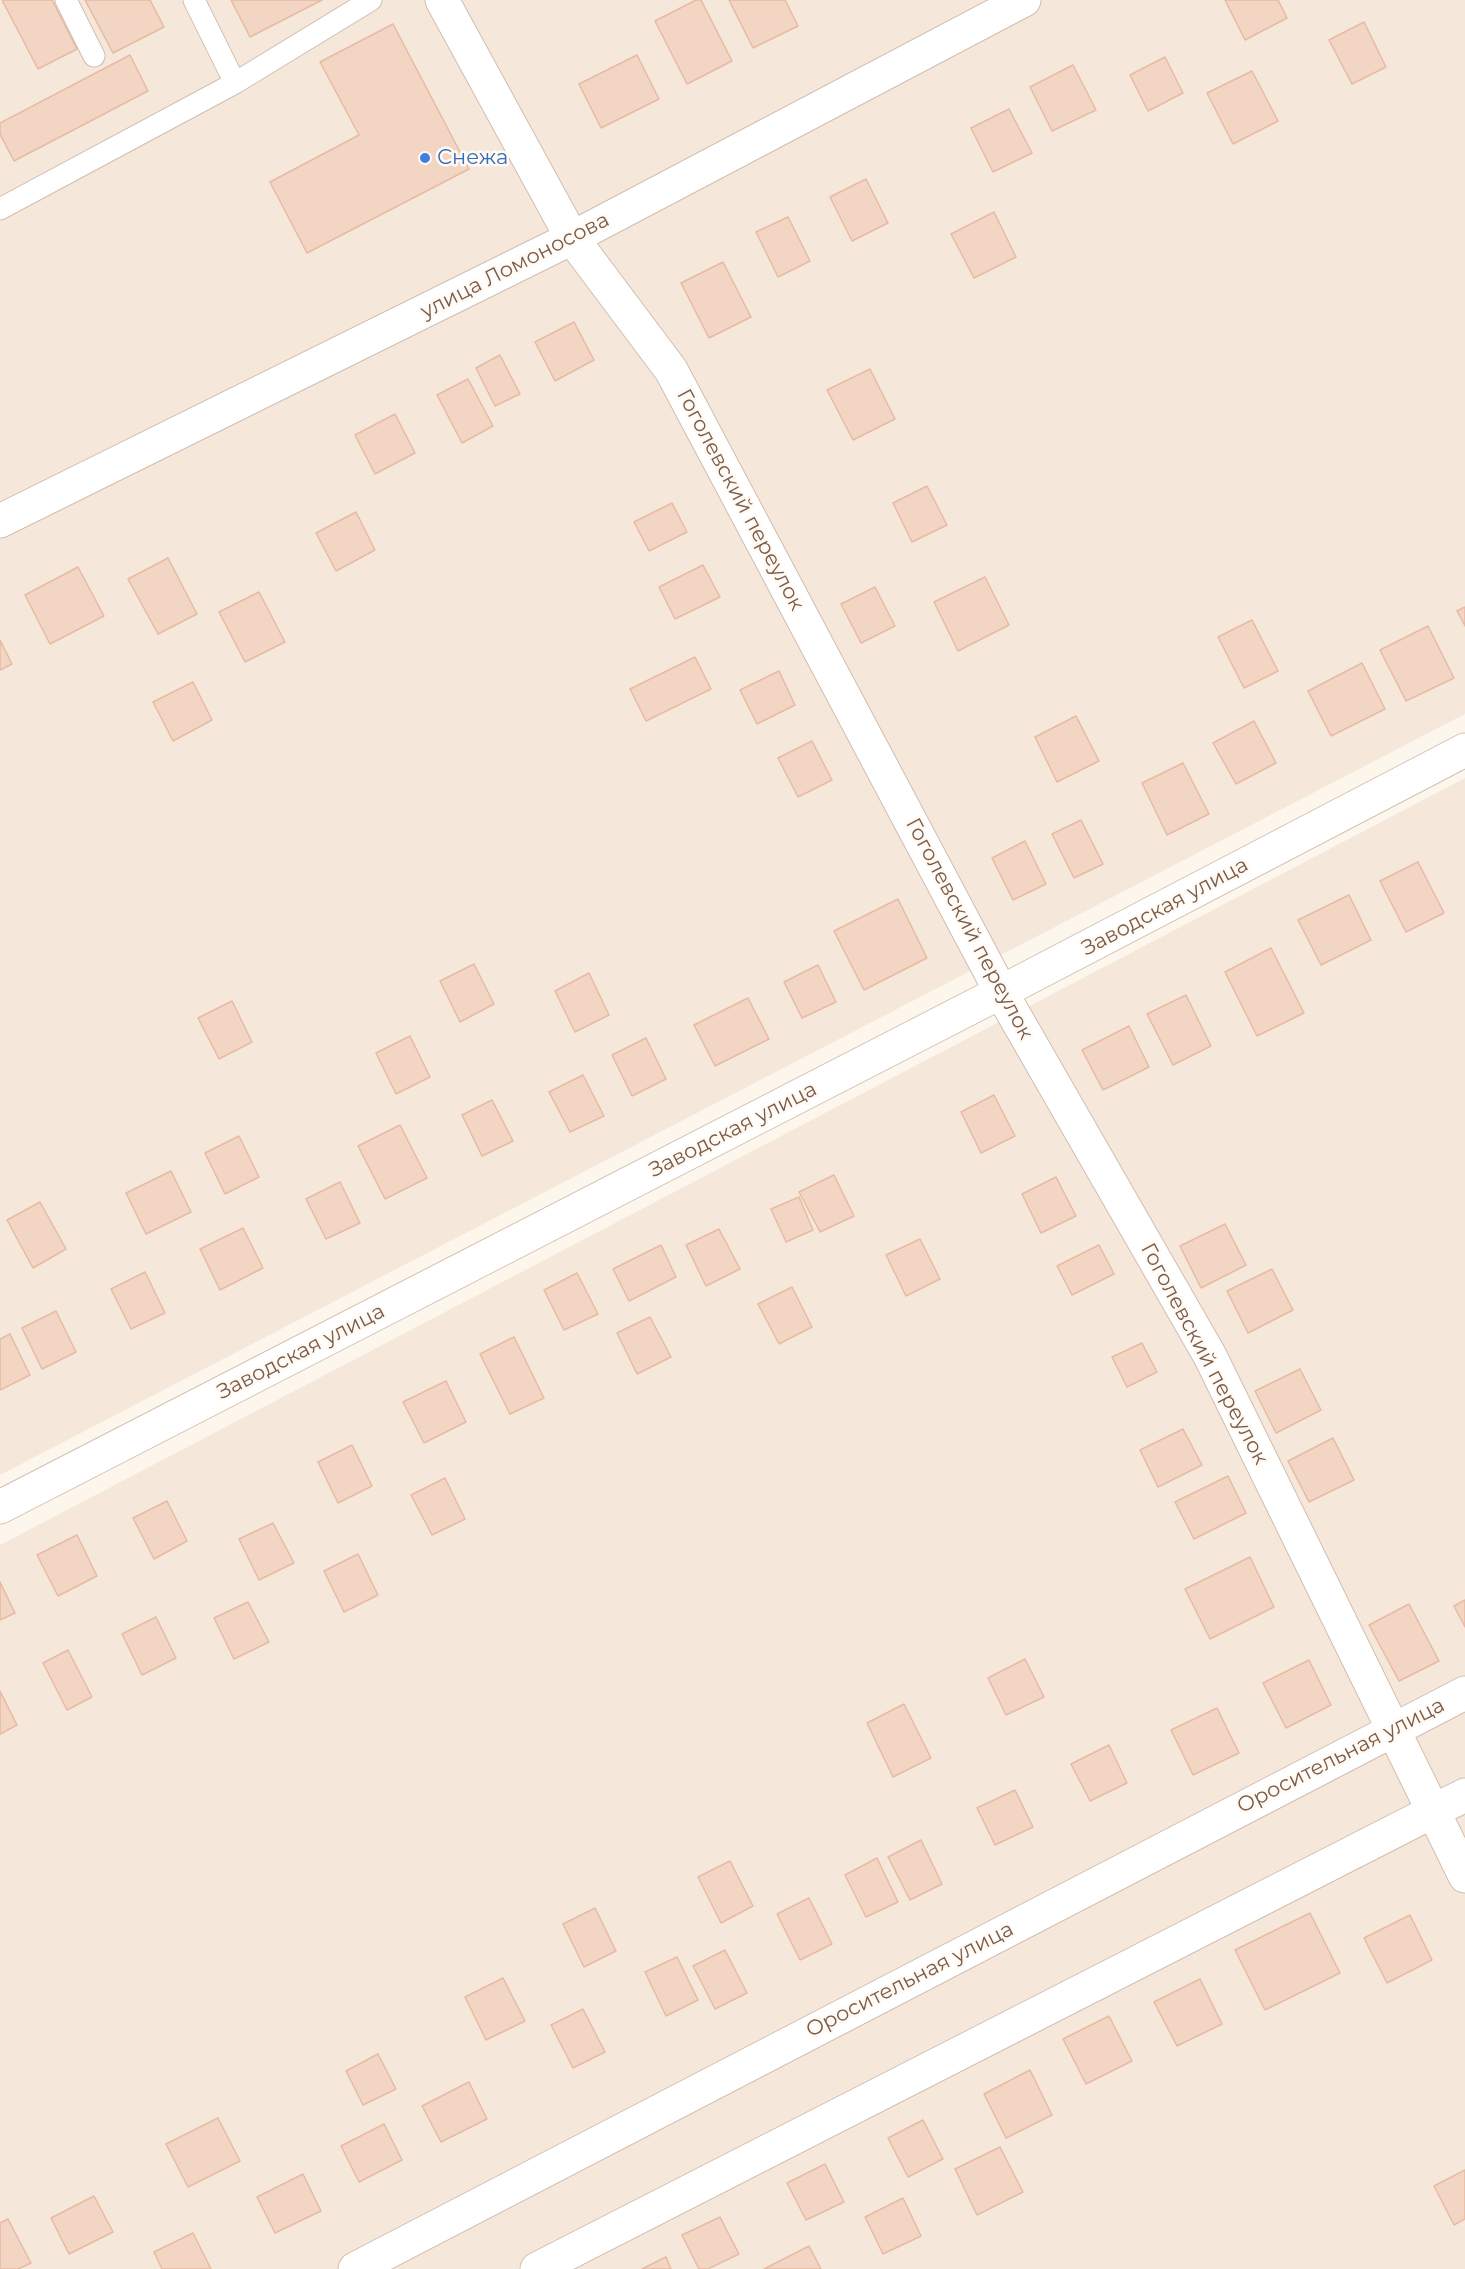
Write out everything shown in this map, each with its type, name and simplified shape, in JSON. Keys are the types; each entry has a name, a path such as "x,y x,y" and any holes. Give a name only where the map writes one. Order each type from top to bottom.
{"street":[{"name":"Гоголевский переулок","path":"442,0 572,238 671,370 1001,992 1210,1356 1465,1876"},
{"name":"улица Ломоносова","path":"0,521 572,238 1024,0"},
{"name":"Заводская улица","path":"0,1507 1001,992 1465,750"},
{"name":"Оросительная улица","path":"355,2269 1465,1693"},
{"path":"537,2269 1465,1795"}],"lane":[{"path":"66,0 94,56"},
{"path":"194,0 235,83"},
{"path":"0,209 235,83 371,0"}],"shaded area":[{"path":"0,0 1465,0 1465,714 0,1475"},
{"path":"1465,778 1465,2269 0,2269 0,1545"}],"building":[{"path":"2,0 52,0 77,49 38,69"},
{"path":"85,0 150,0 164,27 113,53"},
{"path":"231,0 322,0 250,37"},
{"path":"696,0 701,0 732,61 687,84 655,21"},
{"path":"729,0 785,0 798,26 753,48"},
{"path":"1225,0 1278,0 1287,18 1245,40"},
{"path":"1364,22 1386,67 1352,84 1329,40"},
{"path":"393,24 469,169 307,253 270,182 359,135 320,62"},
{"path":"130,55 148,91 14,161 0,134 0,123"},
{"path":"637,55 659,99 601,128 579,84"},
{"path":"1165,57 1183,93 1148,111 1130,75"},
{"path":"1073,65 1096,110 1052,131 1030,87"},
{"path":"1252,71 1278,121 1233,144 1207,93"},
{"path":"1009,109 1032,153 993,172 971,128"},
{"path":"866,179 888,223 852,241 830,197"},
{"path":"994,212 1016,257 974,278 951,234"},
{"path":"788,217 810,261 778,277 756,232"},
{"path":"723,262 751,317 709,338 681,283"},
{"path":"574,322 594,360 555,381 535,342"},
{"path":"500,355 520,394 495,406 476,368"},
{"path":"870,369 895,419 853,440 827,390"},
{"path":"468,379 493,426 462,443 437,395"},
{"path":"395,414 415,453 375,474 355,435"},
{"path":"927,486 947,525 912,542 893,503"},
{"path":"672,503 687,532 649,551 634,522"},
{"path":"356,512 375,550 336,571 316,533"},
{"path":"168,558 197,614 158,634 128,579"},
{"path":"703,565 720,597 675,619 659,587"},
{"path":"78,567 104,616 50,644 25,595"},
{"path":"985,577 1009,625 958,651 934,602"},
{"path":"875,587 895,626 861,643 841,604"},
{"path":"259,592 285,642 245,662 219,612"},
{"path":"1465,607 1465,626 1457,611"},
{"path":"1252,620 1278,671 1244,688 1218,637"},
{"path":"1428,626 1454,678 1406,701 1380,650"},
{"path":"0,640 12,664 0,670"},
{"path":"695,657 711,689 646,721 630,689"},
{"path":"1362,663 1385,709 1331,736 1308,691"},
{"path":"779,671 795,705 757,724 740,690"},
{"path":"193,682 212,720 173,741 153,702"},
{"path":"1076,716 1099,761 1057,782 1035,737"},
{"path":"1254,721 1276,763 1236,784 1213,743"},
{"path":"812,741 832,780 798,797 778,758"},
{"path":"1183,763 1209,814 1167,835 1142,783"},
{"path":"1081,820 1103,864 1074,878 1052,834"},
{"path":"1025,841 1046,884 1013,900 992,858"},
{"path":"1418,862 1444,913 1406,932 1380,881"},
{"path":"1349,895 1371,940 1321,965 1298,920"},
{"path":"898,899 927,958 864,990 834,931"},
{"path":"1271,948 1304,1013 1257,1036 1225,972"},
{"path":"474,964 494,1004 460,1022 440,981"},
{"path":"818,965 836,1002 802,1018 784,982"},
{"path":"589,973 609,1015 575,1032 555,991"},
{"path":"1186,995 1211,1046 1173,1065 1147,1014"},
{"path":"748,998 769,1039 715,1066 694,1025"},
{"path":"232,1001 252,1042 219,1059 198,1018"},
{"path":"1129,1026 1149,1067 1103,1090 1082,1050"},
{"path":"410,1036 430,1077 396,1094 376,1053"},
{"path":"646,1038 666,1079 632,1096 612,1055"},
{"path":"583,1075 604,1116 570,1132 549,1092"},
{"path":"994,1095 1015,1136 981,1153 961,1112"},
{"path":"492,1100 513,1141 482,1156 462,1115"},
{"path":"400,1125 427,1178 385,1199 358,1146"},
{"path":"239,1136 259,1177 225,1194 205,1153"},
{"path":"171,1171 191,1212 146,1234 126,1193"},
{"path":"834,1175 854,1216 820,1232 799,1192"},
{"path":"1056,1177 1076,1216 1041,1233 1022,1194"},
{"path":"340,1182 360,1223 326,1239 306,1199"},
{"path":"799,1197 813,1230 786,1242 771,1209"},
{"path":"40,1202 66,1249 33,1268 7,1220"},
{"path":"1225,1224 1246,1265 1201,1288 1180,1246"},
{"path":"243,1228 263,1268 220,1290 200,1249"},
{"path":"719,1229 740,1269 706,1286 686,1245"},
{"path":"920,1239 940,1279 906,1296 886,1255"},
{"path":"661,1245 676,1277 629,1301 613,1269"},
{"path":"1099,1245 1114,1274 1072,1295 1057,1266"},
{"path":"1272,1269 1293,1310 1248,1333 1227,1291"},
{"path":"145,1272 165,1313 131,1329 111,1289"},
{"path":"577,1273 598,1314 564,1330 544,1290"},
{"path":"792,1287 812,1327 779,1344 758,1304"},
{"path":"56,1311 76,1352 42,1369 22,1328"},
{"path":"650,1317 671,1357 637,1374 617,1333"},
{"path":"10,1334 30,1375 0,1390 0,1339"},
{"path":"514,1337 544,1398 510,1414 480,1354"},
{"path":"1142,1343 1157,1372 1127,1387 1112,1357"},
{"path":"1300,1369 1321,1410 1276,1433 1255,1391"},
{"path":"446,1381 466,1422 424,1443 403,1402"},
{"path":"1183,1429 1202,1465 1158,1487 1140,1450"},
{"path":"1333,1438 1354,1480 1309,1502 1288,1461"},
{"path":"352,1445 372,1486 338,1503 318,1462"},
{"path":"1228,1476 1246,1513 1194,1539 1175,1502"},
{"path":"445,1478 465,1519 432,1535 411,1495"},
{"path":"167,1501 187,1541 154,1559 133,1518"},
{"path":"273,1523 294,1563 259,1580 239,1539"},
{"path":"77,1535 97,1576 58,1596 37,1555"},
{"path":"358,1554 378,1595 344,1612 324,1571"},
{"path":"1250,1557 1274,1607 1210,1639 1185,1589"},
{"path":"0,1582 15,1613 0,1620"},
{"path":"1465,1600 1465,1627 1454,1606"},
{"path":"248,1602 269,1642 234,1659 214,1618"},
{"path":"1409,1604 1439,1661 1399,1681 1369,1625"},
{"path":"156,1617 176,1658 142,1675 122,1634"},
{"path":"68,1650 92,1697 67,1710 43,1663"},
{"path":"1025,1659 1044,1697 1006,1715 988,1678"},
{"path":"1309,1660 1331,1705 1286,1728 1263,1683"},
{"path":"0,1691 17,1725 0,1734"},
{"path":"904,1704 931,1758 893,1777 867,1723"},
{"path":"1217,1708 1239,1753 1193,1775 1171,1730"},
{"path":"1109,1745 1127,1783 1090,1801 1071,1764"},
{"path":"1015,1790 1033,1827 995,1845 977,1808"},
{"path":"921,1840 942,1884 910,1900 888,1857"},
{"path":"877,1858 898,1902 866,1917 845,1875"},
{"path":"730,1861 753,1906 721,1923 698,1877"},
{"path":"809,1898 832,1944 800,1960 777,1914"},
{"path":"595,1908 616,1951 584,1967 563,1924"},
{"path":"1310,1913 1340,1973 1265,2010 1235,1950"},
{"path":"1410,1915 1432,1960 1387,1983 1364,1938"},
{"path":"725,1950 747,1993 715,2009 693,1966"},
{"path":"677,1957 698,2000 666,2016 645,1972"},
{"path":"503,1978 525,2021 486,2040 465,1997"},
{"path":"1200,1979 1222,2024 1177,2046 1154,2002"},
{"path":"583,2009 605,2052 573,2068 551,2025"},
{"path":"1109,2016 1132,2061 1086,2084 1063,2039"},
{"path":"378,2054 396,2089 363,2105 346,2071"},
{"path":"1030,2070 1052,2115 1006,2138 984,2094"},
{"path":"469,2082 487,2119 441,2142 422,2106"},
{"path":"218,2118 240,2161 188,2187 166,2144"},
{"path":"923,2120 943,2159 908,2177 888,2138"},
{"path":"384,2124 402,2160 359,2182 341,2146"},
{"path":"1000,2147 1023,2192 977,2215 955,2169"},
{"path":"825,2164 844,2202 806,2220 787,2183"},
{"path":"1465,2170 1465,2219 1454,2225 1434,2186"},
{"path":"303,2174 321,2211 275,2233 257,2197"},
{"path":"94,2196 113,2232 69,2254 51,2218"},
{"path":"903,2198 921,2236 883,2254 865,2217"},
{"path":"720,2217 739,2254 708,2269 699,2269 682,2235"},
{"path":"8,2219 31,2263 18,2269 0,2269 0,2223"},
{"path":"193,2233 211,2269 162,2269 154,2252"},
{"path":"809,2246 821,2269 764,2269"},
{"path":"666,2257 671,2269 642,2269"}],"place":[{"name":"Снежа","path":"425,158"}]}
